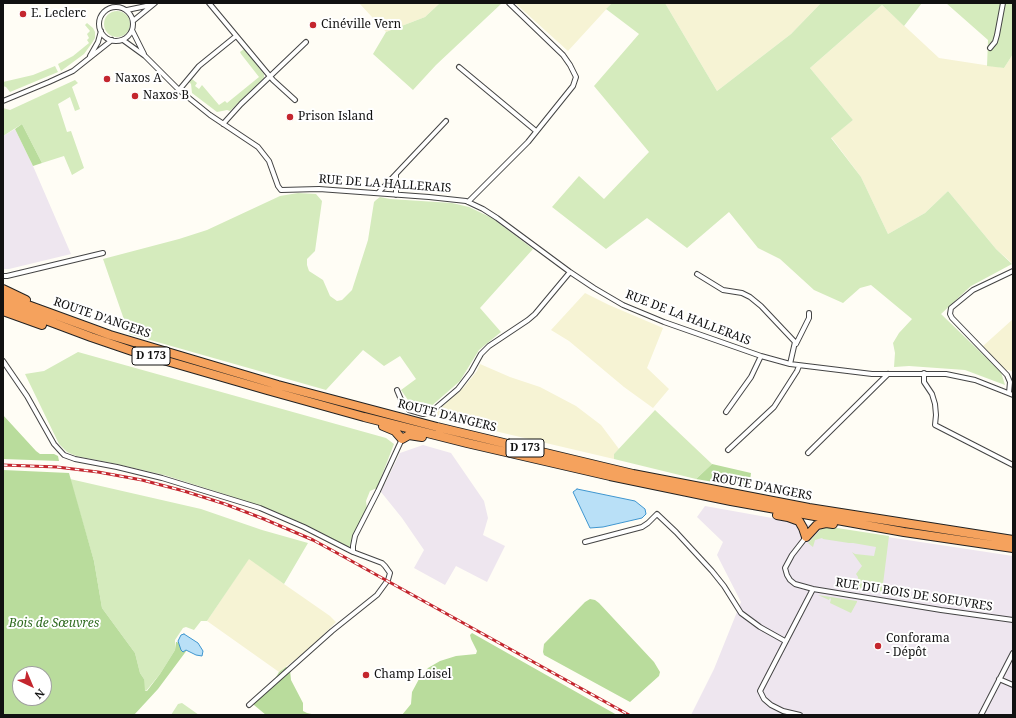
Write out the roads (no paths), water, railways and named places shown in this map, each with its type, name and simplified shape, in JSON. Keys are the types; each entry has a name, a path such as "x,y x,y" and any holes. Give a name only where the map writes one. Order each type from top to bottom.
{"highway":[{"path":"3,290 38,305 47,312"},
{"name":"ROUTE D'ANGERS","path":"3,296 129,342 278,385 437,427 632,474 809,508 1013,540"},
{"name":"ROUTE D'ANGERS","path":"3,304 91,337 211,374 364,417 468,443 610,476 731,501 904,532 1013,548"},
{"path":"3,311 81,338 91,337"},
{"path":"364,417 374,423 395,431 402,439 409,435 416,435 459,445 468,443"},
{"path":"731,501 744,507 799,521 806,537 817,525 826,523 885,532 904,532"}],"street":[{"path":"89,59 98,42 101,31 101,16 109,8 110,3"},
{"path":"119,3 130,13 133,21 130,34 123,40"},
{"path":"210,3 270,76 295,100"},
{"path":"468,202 528,142 573,86 576,77 564,55 509,3"},
{"path":"990,48 997,35 1003,3"},
{"path":"109,8 113,7 125,9 154,4"},
{"path":"133,21 154,4"},
{"path":"132,30 145,56"},
{"path":"101,31 112,40 123,40 145,56 179,90 223,124 231,114 306,42"},
{"path":"179,90 199,66 236,36"},
{"path":"3,101 73,70 112,40"},
{"path":"459,67 536,131"},
{"path":"378,193 446,121"},
{"name":"RUE DE LA HALLERAIS","path":"223,124 258,147 268,161 278,188 285,191 312,189 396,194 468,202 498,218 602,294 664,322 762,356 799,366 849,372 946,374 964,377 988,384 1011,394"},
{"path":"396,174 396,194"},
{"path":"3,276 103,253"},
{"path":"1011,394 1010,382 1007,375 952,318 950,314 951,308 973,290 1013,271"},
{"path":"398,390 405,407 413,412 423,414 431,412 463,384 481,354 489,346 536,314 570,272"},
{"path":"697,274 723,290 742,293 750,297 769,314 796,344"},
{"path":"790,364 796,344 809,318 809,313"},
{"path":"726,412 751,377 762,356"},
{"path":"3,361 27,396 54,444 64,455 75,459 162,478 260,508 304,527 353,552 382,563 389,571 388,580 377,594 332,631 249,705"},
{"path":"728,450 774,407 799,366"},
{"path":"924,373 924,382 932,394 936,415 935,425 1013,465"},
{"path":"808,453 888,374"},
{"path":"353,552 352,546 355,536 378,492 402,439"},
{"path":"585,542 642,527 657,514 712,571 724,586 741,613 760,627 785,641"},
{"name":"RUE DU BOIS DE SOEUVRES","path":"806,537 792,555 785,568 790,580 795,584 813,589 966,614 1013,620"},
{"path":"800,715 783,711 772,705 764,698 760,691 813,589"},
{"path":"981,715 1013,653"},
{"path":"999,679 1013,685"}],"water":[{"path":"577,489 635,501 645,509 646,514 642,518 603,527 590,528 573,492"},
{"path":"184,634 198,643 203,651 202,656 186,650 183,652 181,650 178,641 181,635"}],"railway":[{"path":"3,465 57,467 98,472 142,480 225,504 264,519 313,540 629,715"}],"place":[{"name":"E. Leclerc","path":"23,14"},
{"name":"Cinéville Vern","path":"313,25"},
{"name":"Naxos A","path":"107,79"},
{"name":"Naxos B","path":"135,96"},
{"name":"Prison Island","path":"290,117"},
{"name":"Conforama - Dépôt","path":"878,646"},
{"name":"Champ Loisel","path":"366,675"}],"park label":[{"name":"Bois de Sœuvres","path":"54,624"}]}
